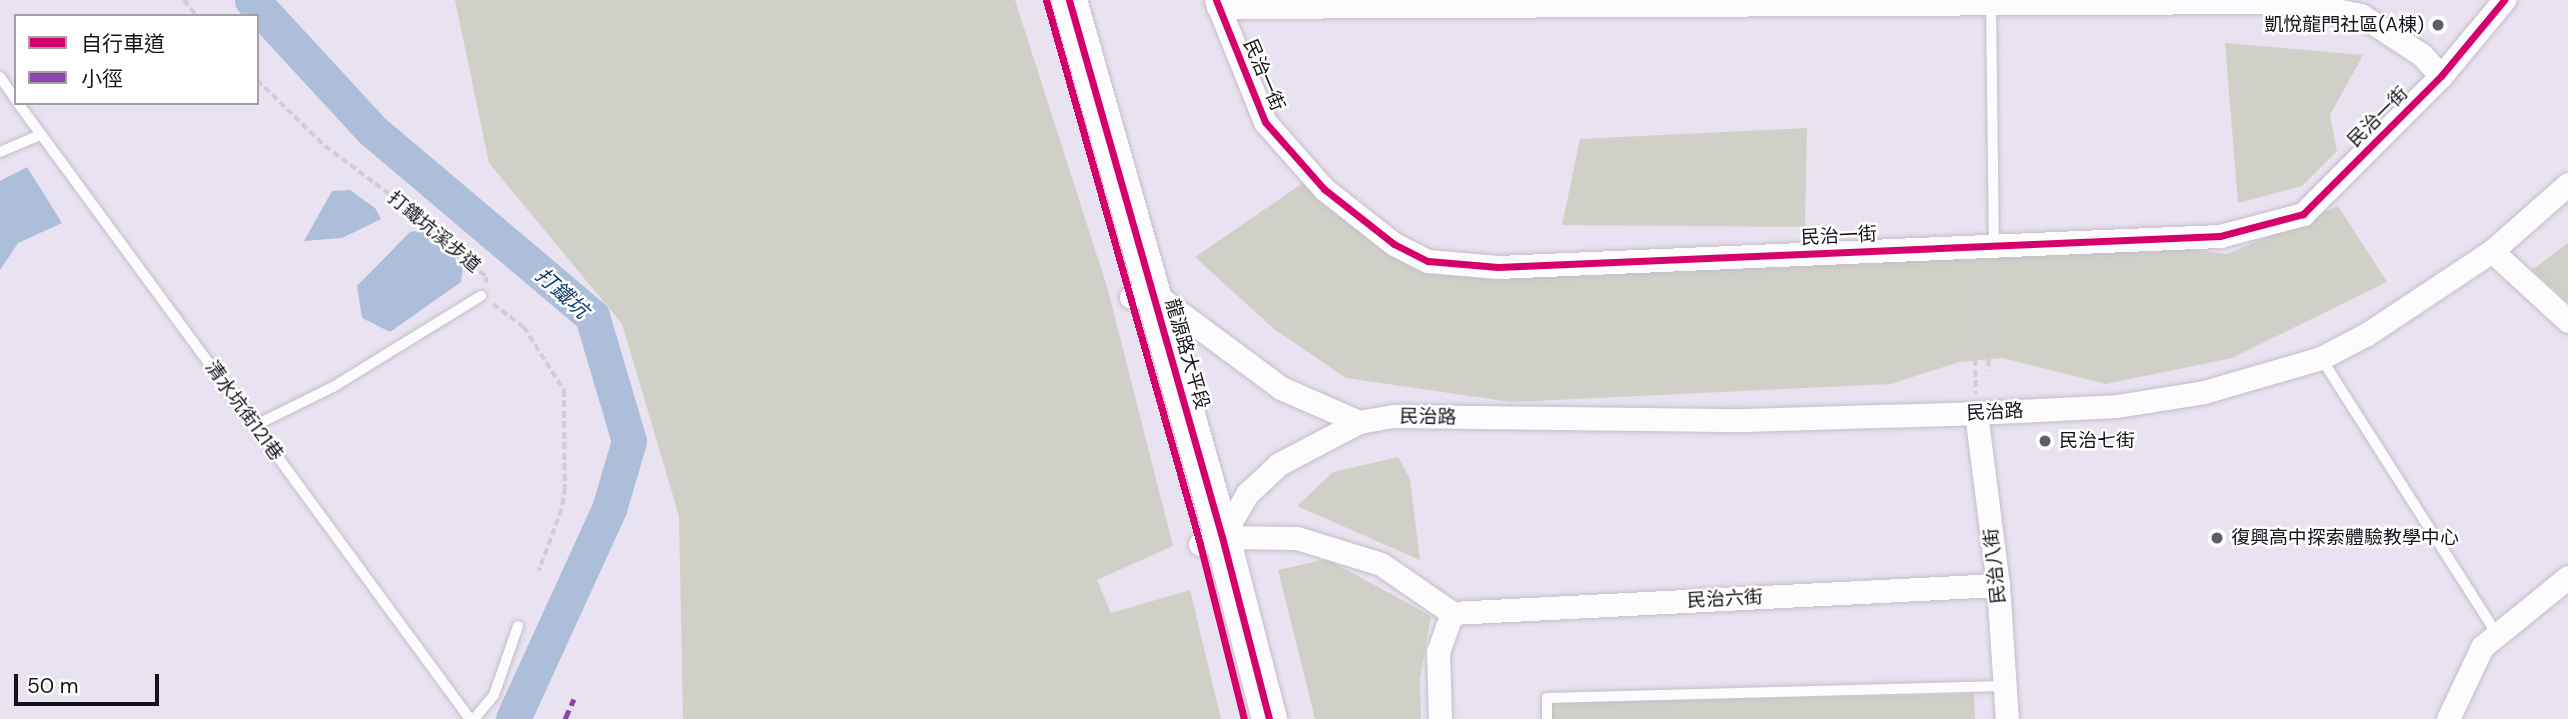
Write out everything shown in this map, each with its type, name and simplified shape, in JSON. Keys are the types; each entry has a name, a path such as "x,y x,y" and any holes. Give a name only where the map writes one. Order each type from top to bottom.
{"main road":[{"name":"龍源路大平段","path":"1046,0 1142,295"},
{"name":"龍源路大平段","path":"1069,0 1142,295 1211,540 1269,719"},
{"name":"龍源路大平段","path":"1211,540 1244,719"}],"street":[{"name":"民治一街","path":"1217,4 1265,122 1324,190 1394,244 1428,261 1498,267 1990,253 2220,236 2303,214 2441,76 2504,0"},
{"path":"1217,4 2297,2 2361,15 2422,55 2441,76"},
{"name":"民治路","path":"1211,540 1247,494 1279,464 1359,422 1394,416 1745,420 2116,406 2204,392 2321,358 2367,334 2492,251 2568,184"},
{"path":"2492,251 2568,321"},
{"path":"1142,295 1281,388 1359,422"},
{"name":"民治八街","path":"1976,413 1998,585 2007,719"},
{"path":"1211,540 1297,538 1381,564 1452,613 1438,652 1440,719"},
{"path":"2448,719 2482,647 2568,577"},
{"name":"民治六街","path":"1452,613 1998,585"}],"lane":[{"path":"1990,253 1991,1"},
{"name":"清水坑街121巷","path":"0,77 14,98"},
{"name":"清水坑街121巷","path":"19,105 472,719"},
{"path":"0,152 40,135"},
{"path":"254,426 333,387 481,296"},
{"path":"2321,358 2497,634"},
{"path":"472,719 494,695 518,626"},
{"path":"1547,719 1547,698 2005,686"}],"path":[{"path":"184,0 195,14"},
{"path":"1989,371 1990,253"},
{"path":"1975,262 1976,413"}],"shaded area":[{"path":"455,0 1015,0 1108,290 1173,546 1097,580 1111,613 1190,590 1221,719 683,719 679,516 622,324 489,163"},
{"path":"2225,43 2363,55 2330,115 2337,151 2302,186 2238,203"},
{"path":"1807,128 1805,227 1562,225 1580,139"},
{"path":"1303,183 1410,258 2169,247 2227,254 2338,206 2387,282 2232,358 2106,384 2002,358 1959,362 1891,384 1511,402 1346,378 1274,329 1195,257"},
{"path":"2568,243 2568,302 2532,270"},
{"path":"1398,457 1410,479 1420,560 1297,506 1333,472"},
{"path":"1327,559 1431,616 1420,679 1421,719 1315,719 1278,570"},
{"path":"1974,694 1975,719 1551,719 1550,702"}],"water":[{"path":"27,167 62,223 18,243 0,270 0,181"},
{"path":"350,190 375,208 381,219 342,238 304,241 332,191"},
{"path":"422,230 464,261 461,282 390,332 362,318 357,286 410,232"}],"waterway":[{"name":"打鐵坑","path":"252,0 373,131 592,316 629,441 609,509 513,719"}],"marked path":[{"path":"565,719 574,699"}],"cycle path":[{"path":"1046,0 1200,544 1244,719"},
{"path":"1069,0 1222,537 1269,719"},
{"path":"1216,0 1265,122 1324,189 1394,244 1428,261 1498,267 2220,236 2303,214 2441,76 2504,0"}],"place":[{"name":"凱悅龍門社區(A棟)","path":"2438,25"},
{"name":"民治七街","path":"2045,441"},
{"name":"復興高中探索體驗教學中心","path":"2217,538"}]}
